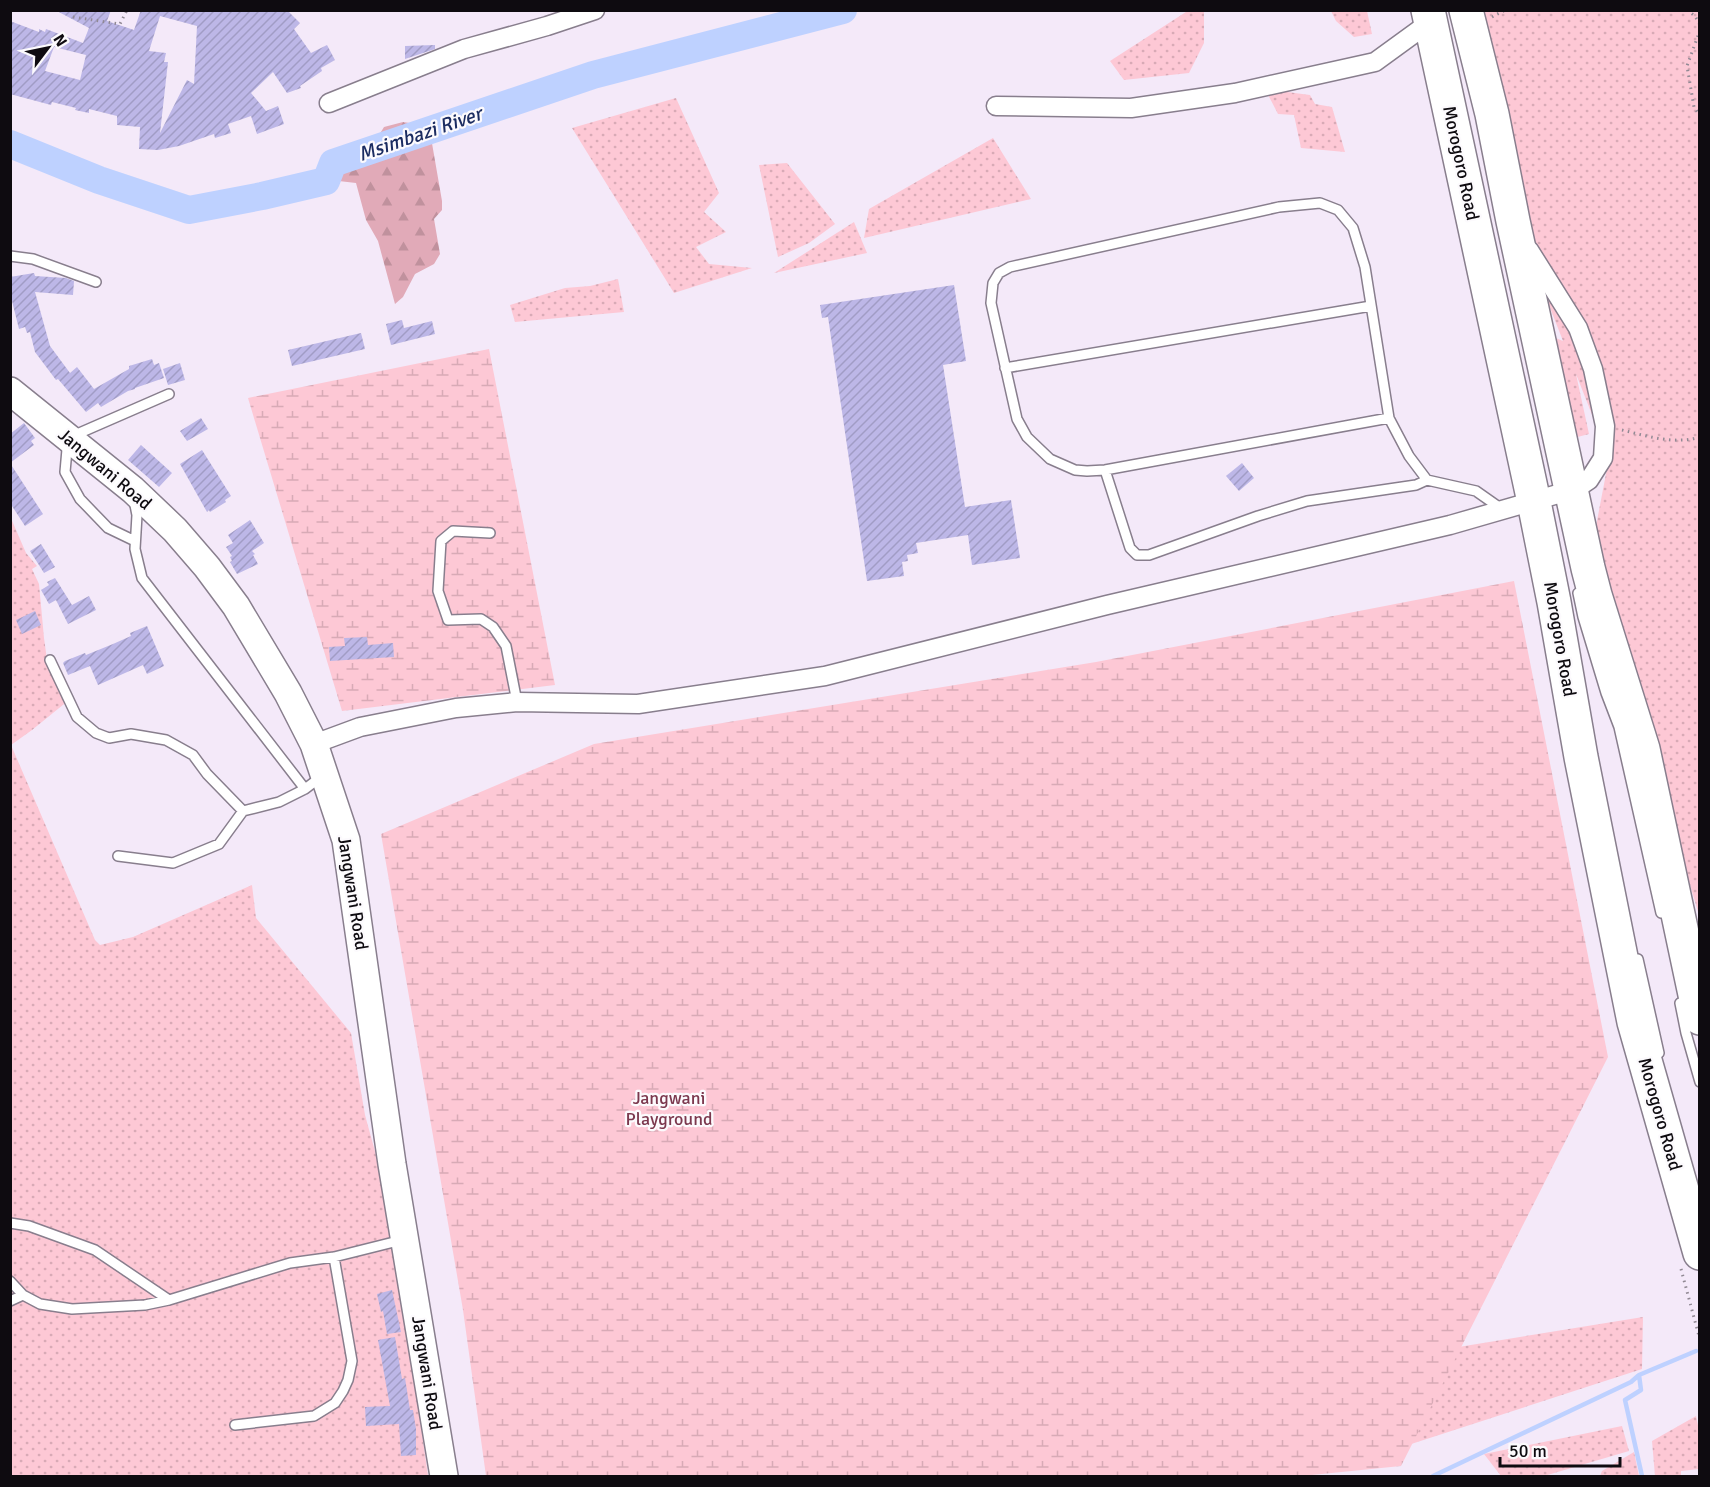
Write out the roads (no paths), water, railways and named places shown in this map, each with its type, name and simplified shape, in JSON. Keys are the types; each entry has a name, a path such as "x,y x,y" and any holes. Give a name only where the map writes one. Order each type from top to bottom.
{"highway":[{"name":"Morogoro Road","path":"1467,13 1492,114 1513,221 1552,496 1554,602 1581,757 1634,1022 1700,1253"},
{"name":"Morogoro Road","path":"1429,16 1552,496 1595,595 1643,749 1689,1007"}],"street":[{"path":"329,103 464,49 595,10"},
{"path":"996,106 1131,108 1235,93 1376,62 1429,16"},
{"path":"314,744 360,728 456,708 517,702 638,704 825,675 1095,608 1450,525 1552,496 1589,480 1603,458 1605,426 1593,369 1578,328 1541,271 1513,221"},
{"name":"Jangwani Road","path":"10,391 133,490 175,530 207,567 236,606 288,693 314,744 314,782 346,840 392,1164 444,1476"}],"lane":[{"path":"1389,418 1105,470 1075,470 1056,462 1040,451 1027,437 1017,420 991,303 993,283 999,273 1010,267 1280,207 1320,203 1338,210 1353,228 1365,267 1389,418 1409,456 1427,480"},
{"path":"10,256 33,259 96,282"},
{"path":"1005,368 1371,306"},
{"path":"135,542 108,528 80,499 65,472 68,438 169,394"},
{"path":"1105,470 1130,548 1137,555 1149,555 1307,501 1416,485 1427,480 1476,491 1503,510"},
{"path":"118,856 173,863 219,844 243,811 279,802 314,782 141,578 135,549 137,515 133,490"},
{"path":"490,533 453,531 441,541 438,591 448,620 482,620 493,627 506,646 517,702"},
{"name":"Morogoro Road","path":"1576,583 1586,628 1619,727 1664,926"},
{"path":"50,660 77,717 96,734 109,738 131,734 166,740 193,755 220,789 243,811"},
{"name":"Morogoro Road","path":"1636,950 1661,1061"},
{"name":"Morogoro Road","path":"1689,1007 1686,1033 1700,1082"},
{"path":"10,1223 29,1226 95,1250 169,1300"},
{"path":"10,1281 23,1295 40,1304 72,1309 145,1305 169,1300 290,1263 334,1257 405,1239"},
{"path":"235,1425 314,1416 335,1403 343,1391 351,1370 352,1360 334,1257"},
{"path":"10,1301 23,1295"}],"waterway":[{"name":"Msimbazi River","path":"10,144 99,180 189,210 326,181 333,163 593,75 843,10"},
{"path":"1433,1476 1631,1382 1639,1375 1696,1351"},
{"path":"1639,1375 1641,1390 1625,1400 1642,1476"}],"park label":[{"name":"Jangwani Playground","path":"669,1108"}]}
